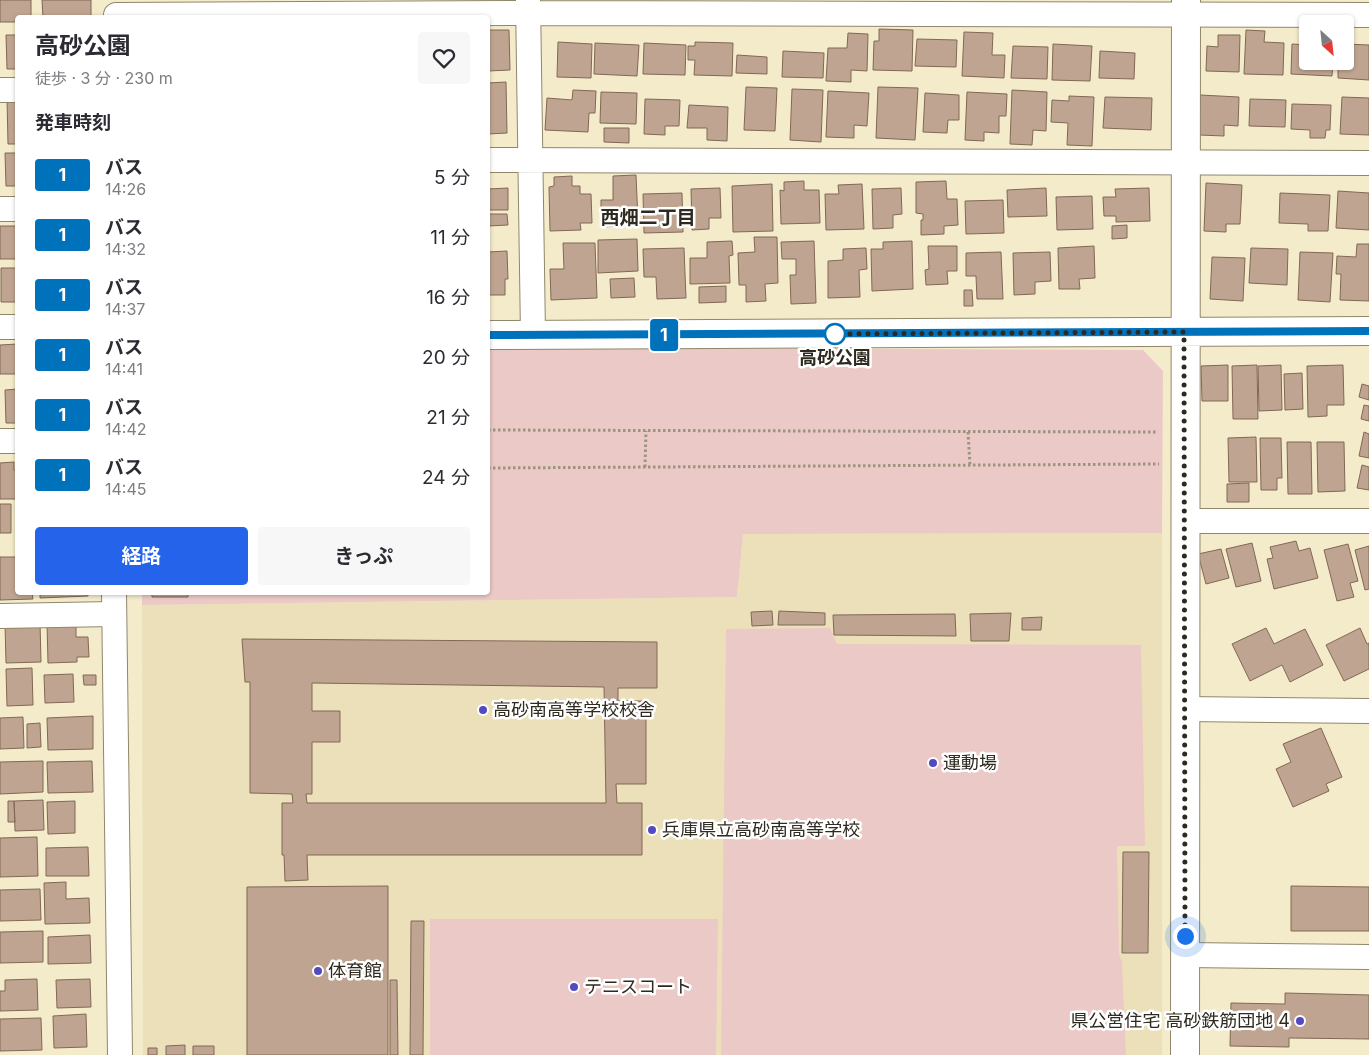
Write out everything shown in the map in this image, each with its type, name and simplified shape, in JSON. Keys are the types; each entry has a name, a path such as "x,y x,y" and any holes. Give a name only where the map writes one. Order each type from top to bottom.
{"street":[{"path":"528,6 533,336"},
{"path":"116,11 528,6 1186,7 1369,15"},
{"path":"1185,1055 1184,332 1186,7"},
{"path":"0,90 15,90"},
{"path":"490,160 1369,164"},
{"path":"0,209 15,208"},
{"path":"0,327 15,328"},
{"path":"490,335 1369,331"},
{"path":"0,441 15,441"},
{"path":"1184,521 1369,521"},
{"path":"0,616 114,603 120,1055"},
{"path":"1184,710 1369,711"},
{"path":"1185,955 1369,957"}],"path":[{"path":"490,430 1184,432"},
{"path":"645,467 646,430"},
{"path":"968,432 970,465"},
{"path":"490,468 1184,464"}],"shaded area":[{"path":"490,347 1143,350 1163,371 1162,533 743,534 737,597 142,605 142,595 490,595"},
{"name":"兵庫県立高砂南高等学校","path":"1162,533 1162,1055 143,1055 142,605 737,597 743,534"},
{"name":"運動場","path":"830,628 837,644 1141,645 1145,846 1117,846 1119,954 1122,962 1126,1055 721,1055 726,629"},
{"name":"テニスコート","path":"430,919 718,919 716,1055 430,1055"}],"building":[{"path":"0,0 31,0 31,15 15,15 15,22 0,22"},
{"path":"42,0 91,0 91,15 43,15"},
{"path":"879,29 913,30 912,71 873,70 874,41 879,41"},
{"path":"490,30 509,30 510,70 490,71"},
{"path":"1246,30 1265,31 1264,42 1284,43 1283,75 1244,74"},
{"path":"964,32 993,33 992,55 1005,55 1004,78 962,76"},
{"path":"848,33 868,34 867,71 851,70 851,82 826,81 828,48 847,48"},
{"path":"6,35 15,35 15,69 7,69"},
{"path":"1218,35 1240,35 1239,72 1206,71 1207,46 1218,47"},
{"path":"917,39 957,40 956,67 915,66"},
{"path":"558,42 592,44 591,78 557,77"},
{"path":"695,42 733,43 732,76 694,75 695,60 688,60 688,46 695,46"},
{"path":"595,43 639,45 637,76 594,74"},
{"path":"644,43 686,45 685,75 643,74"},
{"path":"1053,44 1092,46 1090,81 1052,80"},
{"path":"1292,44 1299,44 1299,70 1332,70 1332,76 1291,74"},
{"path":"1354,44 1369,45 1369,80 1338,78 1338,70 1354,70"},
{"path":"1013,46 1048,47 1047,79 1011,78"},
{"path":"783,51 824,53 823,78 782,77"},
{"path":"1100,51 1135,53 1134,79 1099,78"},
{"path":"737,55 767,57 767,74 736,73"},
{"path":"506,82 507,133 490,134 490,83"},
{"path":"746,87 777,88 775,131 744,130"},
{"path":"878,87 918,88 915,140 876,138"},
{"path":"792,89 823,90 821,142 790,140"},
{"path":"573,90 596,91 595,113 589,113 588,132 545,130 547,98 572,100"},
{"path":"1012,90 1047,92 1046,131 1033,130 1032,145 1010,144"},
{"path":"828,91 869,93 867,126 854,125 854,138 826,137"},
{"path":"601,92 637,93 636,124 600,123"},
{"path":"967,92 1007,94 1006,116 999,116 999,133 984,132 984,141 965,140"},
{"path":"925,93 959,95 959,120 948,120 947,133 923,132"},
{"path":"1200,95 1239,97 1238,126 1224,125 1224,136 1199,135"},
{"path":"1069,96 1094,97 1092,146 1067,145 1068,123 1051,122 1052,100 1069,101"},
{"path":"1105,97 1152,98 1151,130 1103,128"},
{"path":"1342,97 1369,98 1369,135 1340,134"},
{"path":"7,98 15,98 15,144 8,144"},
{"path":"645,99 680,100 679,126 665,126 665,135 644,134"},
{"path":"1250,99 1286,100 1285,127 1249,126"},
{"path":"1292,104 1331,105 1330,130 1326,130 1325,138 1310,138 1310,130 1291,129"},
{"path":"689,105 728,107 727,141 707,140 707,128 687,128"},
{"path":"604,128 629,128 629,143 604,142"},
{"path":"5,153 15,153 15,186 6,186"},
{"path":"636,175 638,221 619,221 620,226 601,227 601,200 613,200 613,176"},
{"path":"572,176 572,186 580,186 580,194 591,194 592,223 580,223 581,230 550,231 549,187 554,186 554,177"},
{"path":"804,181 804,190 819,190 820,223 781,224 780,190 784,191 784,182"},
{"path":"946,181 947,199 957,199 958,225 944,226 944,234 921,235 923,214 916,213 916,182"},
{"path":"1206,183 1242,185 1240,224 1226,224 1226,232 1204,231"},
{"path":"772,184 773,231 733,232 732,186"},
{"path":"862,184 864,229 826,230 825,194 839,194 838,185"},
{"path":"508,188 508,210 490,210 490,189"},
{"path":"720,188 721,218 709,218 709,229 692,230 691,189"},
{"path":"901,188 902,214 893,215 893,228 873,229 872,189"},
{"path":"1046,188 1047,216 1008,217 1007,190"},
{"path":"1149,188 1150,221 1116,222 1116,216 1104,216 1103,197 1116,197 1115,189"},
{"path":"1338,191 1369,193 1369,230 1336,228"},
{"path":"682,193 683,232 644,233 643,194"},
{"path":"1280,193 1330,195 1328,231 1308,231 1308,224 1279,223"},
{"path":"1092,196 1093,229 1057,230 1056,197"},
{"path":"1003,200 1004,233 966,234 965,201"},
{"path":"490,214 507,214 508,225 490,226"},
{"path":"1127,225 1127,238 1112,239 1112,226"},
{"path":"0,226 15,226 15,259 0,259"},
{"path":"754,237 777,237 778,283 765,284 766,301 746,302 746,285 739,285 738,253 755,252"},
{"path":"637,239 638,271 598,273 598,240"},
{"path":"732,241 733,255 729,256 730,283 690,284 690,258 707,258 707,242"},
{"path":"814,241 816,303 791,304 790,275 796,275 796,259 782,259 781,242"},
{"path":"912,241 913,289 872,291 871,249 883,249 883,242"},
{"path":"563,243 595,243 597,298 551,300 550,269 564,269"},
{"path":"1357,244 1369,244 1369,301 1340,300 1341,274 1336,274 1337,256 1356,257"},
{"path":"928,246 957,246 957,271 947,271 948,284 926,285 925,270 929,269"},
{"path":"1094,246 1095,278 1079,279 1080,289 1059,289 1058,248"},
{"path":"684,248 686,298 657,299 656,277 644,277 643,249"},
{"path":"866,248 867,269 859,270 860,297 828,298 828,261 843,260 843,249"},
{"path":"1251,248 1288,249 1287,285 1249,283"},
{"path":"507,251 508,279 505,279 505,295 490,295 490,252"},
{"path":"1001,252 1003,299 977,299 976,276 966,276 966,253"},
{"path":"1050,252 1051,281 1035,282 1035,294 1014,295 1013,253"},
{"path":"1300,252 1333,253 1330,302 1298,300"},
{"path":"1212,257 1245,258 1243,301 1210,299"},
{"path":"1,268 15,268 15,302 1,302"},
{"path":"634,278 635,297 611,298 610,279"},
{"path":"726,286 726,302 699,303 699,287"},
{"path":"964,290 972,290 973,306 964,306"},
{"path":"15,344 15,374 0,374 0,345"},
{"path":"1228,365 1228,401 1202,401 1201,366"},
{"path":"1257,365 1258,419 1233,419 1232,366"},
{"path":"1281,365 1282,410 1259,411 1258,366"},
{"path":"1343,365 1344,405 1327,405 1327,416 1308,417 1307,366"},
{"path":"1302,373 1303,409 1285,410 1284,374"},
{"path":"1362,384 1369,386 1369,400 1359,397"},
{"path":"15,389 15,423 6,423 5,390"},
{"path":"1364,405 1369,406 1369,421 1361,419"},
{"path":"1364,432 1369,434 1369,458 1359,456"},
{"path":"1256,437 1257,482 1229,482 1228,438"},
{"path":"1260,438 1281,438 1282,478 1277,478 1277,490 1261,490"},
{"path":"1287,442 1311,442 1312,494 1288,494"},
{"path":"1317,442 1344,442 1345,491 1318,492"},
{"path":"14,462 15,499 0,499 0,463"},
{"path":"1362,465 1369,467 1369,490 1357,488"},
{"path":"1249,483 1249,502 1227,502 1227,484"},
{"path":"0,504 11,504 11,533 0,533"},
{"path":"1296,541 1299,551 1310,548 1318,578 1274,589 1267,559 1273,558 1270,547"},
{"path":"1252,543 1261,581 1236,587 1226,549"},
{"path":"1348,544 1358,581 1350,583 1354,597 1337,601 1324,550"},
{"path":"1369,546 1369,589 1365,590 1355,550"},
{"path":"1221,549 1229,578 1206,584 1198,554"},
{"path":"0,557 15,557 15,595 32,595 33,599 0,600"},
{"path":"40,595 88,595 88,596 40,598"},
{"path":"152,595 188,595 188,597 152,597"},
{"path":"772,611 773,625 752,626 751,612"},
{"path":"779,611 825,613 825,625 778,625"},
{"path":"1011,613 1009,641 971,641 970,614"},
{"path":"955,614 956,636 834,635 833,615"},
{"path":"1042,617 1041,630 1022,630 1022,618"},
{"path":"40,623 41,662 6,663 5,624"},
{"path":"76,623 76,637 88,637 89,657 77,657 77,662 48,663 47,624"},
{"path":"1266,628 1274,644 1305,629 1323,665 1290,682 1282,665 1250,681 1232,644"},
{"path":"1360,628 1367,644 1369,643 1369,669 1344,681 1326,645"},
{"name":"兵庫県立高砂南高等学校","path":"242,639 657,642 657,688 618,688 618,701 646,701 646,784 616,784 617,803 642,803 642,855 307,855 308,880 285,881 284,855 282,855 282,803 293,803 292,794 250,793 250,682 245,682","holes":["312,683 604,687 606,803 307,803 306,794 312,794 312,742 340,742 340,711 312,711"]},
{"path":"32,668 33,705 7,706 6,669"},
{"path":"73,674 74,702 45,703 44,675"},
{"path":"83,675 96,675 96,685 84,685"},
{"path":"93,716 93,749 48,750 47,718"},
{"path":"23,717 24,748 0,749 0,718"},
{"path":"40,723 41,747 27,748 27,724"},
{"path":"1321,728 1342,777 1326,784 1329,791 1293,807 1276,769 1291,762 1283,744"},
{"path":"43,761 43,792 0,794 0,762"},
{"path":"92,761 93,792 48,793 47,762"},
{"path":"43,800 44,830 15,831 14,801"},
{"path":"8,801 14,801 15,822 8,822"},
{"path":"75,801 75,833 48,834 47,802"},
{"path":"37,837 38,876 0,877 0,838"},
{"path":"88,847 89,876 46,876 46,848"},
{"path":"1123,852 1149,852 1148,953 1122,953"},
{"path":"66,882 66,899 89,898 90,923 45,924 44,883"},
{"name":"体育館","path":"388,886 388,1055 247,1055 247,887"},
{"path":"1291,886 1369,887 1369,931 1291,931"},
{"path":"40,889 41,920 0,921 0,890"},
{"path":"411,921 424,921 423,1055 410,1055"},
{"path":"43,931 43,962 0,963 0,932"},
{"path":"90,935 91,963 48,964 48,937"},
{"path":"37,979 38,1010 0,1011 0,991 5,991 5,980"},
{"path":"90,979 91,1007 57,1008 56,980"},
{"path":"390,980 397,980 398,1055 390,1055"},
{"name":"県公営住宅 高砂鉄筋団地 4","path":"1285,993 1369,995 1369,1039 1289,1038 1289,1047 1230,1046 1231,1003 1285,1004"},
{"path":"86,1014 87,1047 54,1048 53,1016"},
{"path":"41,1018 42,1050 0,1051 0,1019"},
{"path":"185,1045 185,1055 166,1055 166,1046"},
{"path":"193,1046 214,1046 214,1055 193,1055"},
{"path":"148,1048 157,1048 157,1055 148,1055"}],"bus line":[{"name":"1","path":"490,335 1369,331"}],"place":[{"name":"高砂公園","path":"835,334"},
{"name":"高砂南高等学校校舎","path":"483,710"},
{"name":"運動場","path":"933,763"},
{"name":"兵庫県立高砂南高等学校","path":"652,830"},
{"name":"体育館","path":"318,971"},
{"name":"テニスコート","path":"574,987"},
{"name":"県公営住宅 高砂鉄筋団地 4","path":"1300,1021"}],"district":[{"name":"西畑二丁目","path":"648,217"}],"route":[{"path":"835,334 829,334 1184,332 1185,936"}]}
